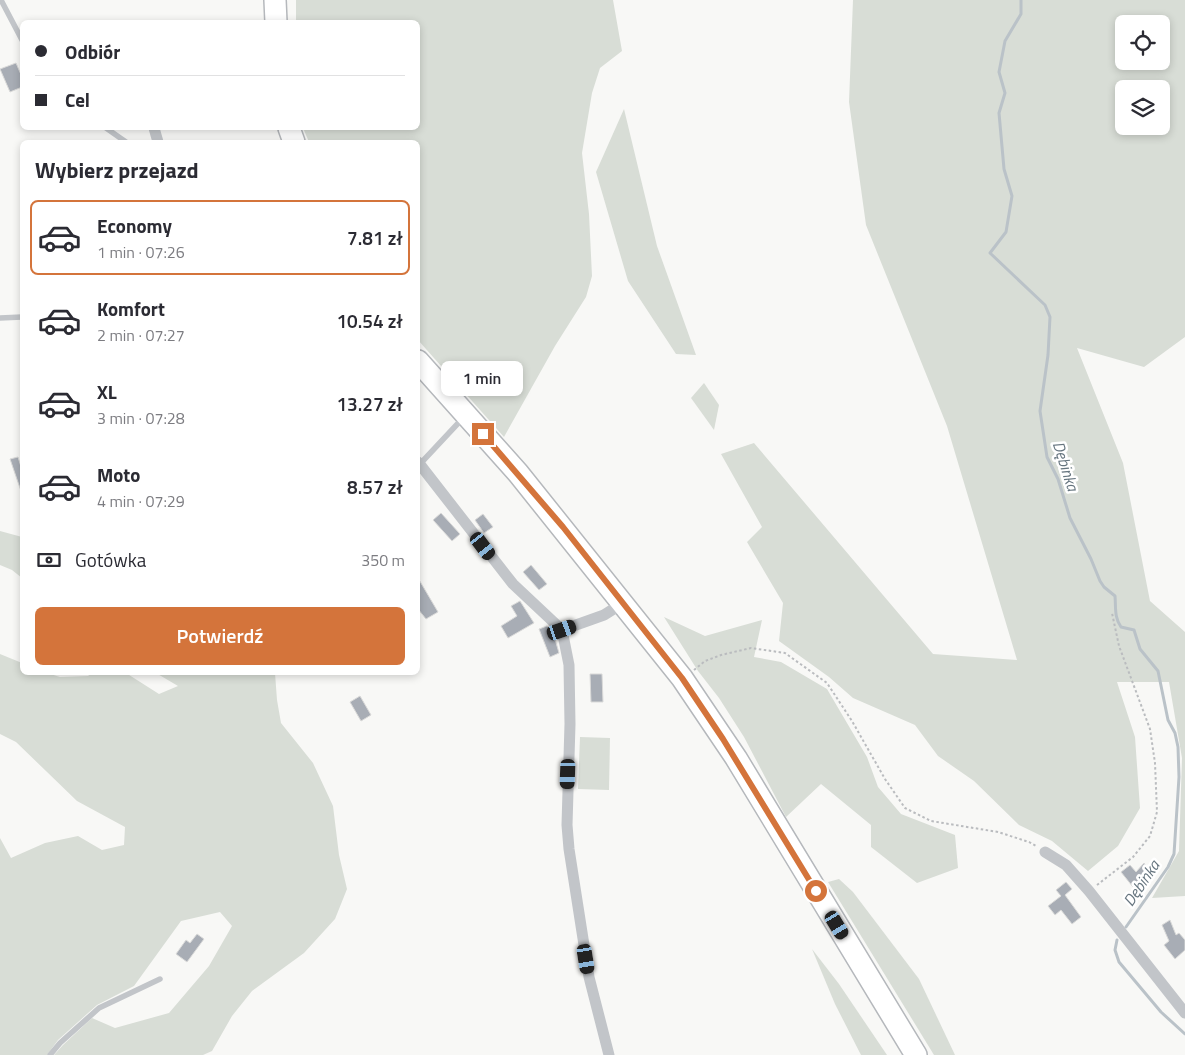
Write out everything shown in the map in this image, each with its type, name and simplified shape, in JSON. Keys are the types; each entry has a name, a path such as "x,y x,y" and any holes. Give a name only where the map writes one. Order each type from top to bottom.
{"highway":[{"path":"275,0 276,20"},
{"path":"420,363 518,474 682,678 732,752 916,1055"}],"street":[{"path":"420,466 513,584 562,630 569,665 567,825 569,849 589,977 609,1055"},
{"path":"562,630 604,615 623,603"},
{"path":"1046,852 1066,865 1090,891 1185,1013"}],"lane":[{"path":"1,0 20,36"},
{"path":"109,130 123,140"},
{"path":"0,318 20,317"},
{"path":"420,461 466,415"},
{"path":"50,1055 60,1043 99,1008 160,979"}],"path":[{"path":"1090,891 1133,858 1150,836 1157,812 1155,763 1150,729 1119,646 1112,613"},
{"path":"682,678 705,661 751,648 785,654 827,683 852,720 885,779 905,808 931,821 998,832 1029,842 1046,852"}],"shaded area":[{"path":"296,0 613,0 622,51 600,68 592,93 582,153 589,214 592,276 586,297 555,346 504,437 420,342 420,140 308,140 304,130 420,130 420,20 296,20"},
{"path":"853,0 1185,0 1185,337 1144,367 1077,348 1123,463 1150,601 1185,632 1185,896 1152,898 1179,851 1182,758 1169,682 1117,682 1135,737 1140,808 1118,846 1088,871 1052,841 1019,825 974,781 938,756 915,725 853,698 829,677 779,641 783,603 747,542 762,527 721,454 754,443 933,654 1017,660 947,426 866,225 849,102"},
{"path":"624,109 657,246 696,355 676,354 628,281 596,172"},
{"path":"704,383 719,405 714,430 691,398"},
{"path":"0,531 20,536 20,576 12,570 0,565"},
{"path":"664,617 705,636 762,620 754,657 781,662 827,689 867,757 878,787 901,814 955,835 958,868 917,883 871,847 871,825 821,784 786,817 744,737 719,698 698,671"},
{"path":"0,654 20,662 20,675 54,675 60,677 129,675 159,694 178,686 159,675 275,675 281,723 313,763 333,806 339,855 347,889 335,919 304,953 252,991 232,1016 212,1051 203,1055 54,1055 92,1018 115,1028 169,1013 209,966 232,926 220,912 181,921 134,986 97,1005 58,1040 47,1055 0,1055 0,838 11,858 45,843 78,836 102,850 124,845 125,827 77,801 16,742 0,734"},
{"path":"580,737 610,738 609,790 578,789"},
{"path":"839,879 853,892 919,979 955,1055 934,1055 828,882"},
{"path":"812,949 839,984 887,1055 861,1055 835,1004"}],"building":[{"path":"16,63 20,72 20,88 10,92 0,69"},
{"path":"18,457 20,464 20,488 10,459"},
{"path":"441,513 460,534 452,541 433,520"},
{"path":"483,514 493,527 484,533 475,520"},
{"path":"531,565 547,584 539,590 523,572"},
{"path":"420,581 438,612 426,619 420,612"},
{"path":"520,601 534,623 508,638 501,626 517,616 511,606"},
{"path":"547,626 553,632 559,653 550,657 539,629"},
{"path":"590,674 602,674 603,702 591,702"},
{"path":"360,696 371,715 361,721 350,702"},
{"path":"1144,863 1152,872 1133,887 1121,872 1130,865 1136,872"},
{"path":"1066,882 1072,889 1065,895 1081,917 1072,924 1061,910 1055,915 1048,906 1061,896 1056,890"},
{"path":"1170,920 1176,935 1179,933 1185,940 1185,950 1175,959 1164,945 1169,941 1162,925"},
{"path":"197,934 204,939 187,962 176,954 186,940 190,943"}],"waterway":[{"name":"Dębinka","path":"1021,0 1021,14 1005,41 999,72 1005,93 999,113 1004,169 1012,196 1006,232 990,253 1045,305 1050,317 1048,355 1040,411 1047,457 1058,479 1070,518 1100,581 1115,596 1117,619 1121,627 1134,630 1140,649 1158,671 1168,720 1175,733 1178,747 1179,777 1174,854 1168,867 1126,927"},
{"name":"Dębinka","path":"1117,940 1115,950 1119,962 1161,1012 1185,1034"}],"route":[{"path":"483,434 563,527 682,678 723,739 816,891"}]}
